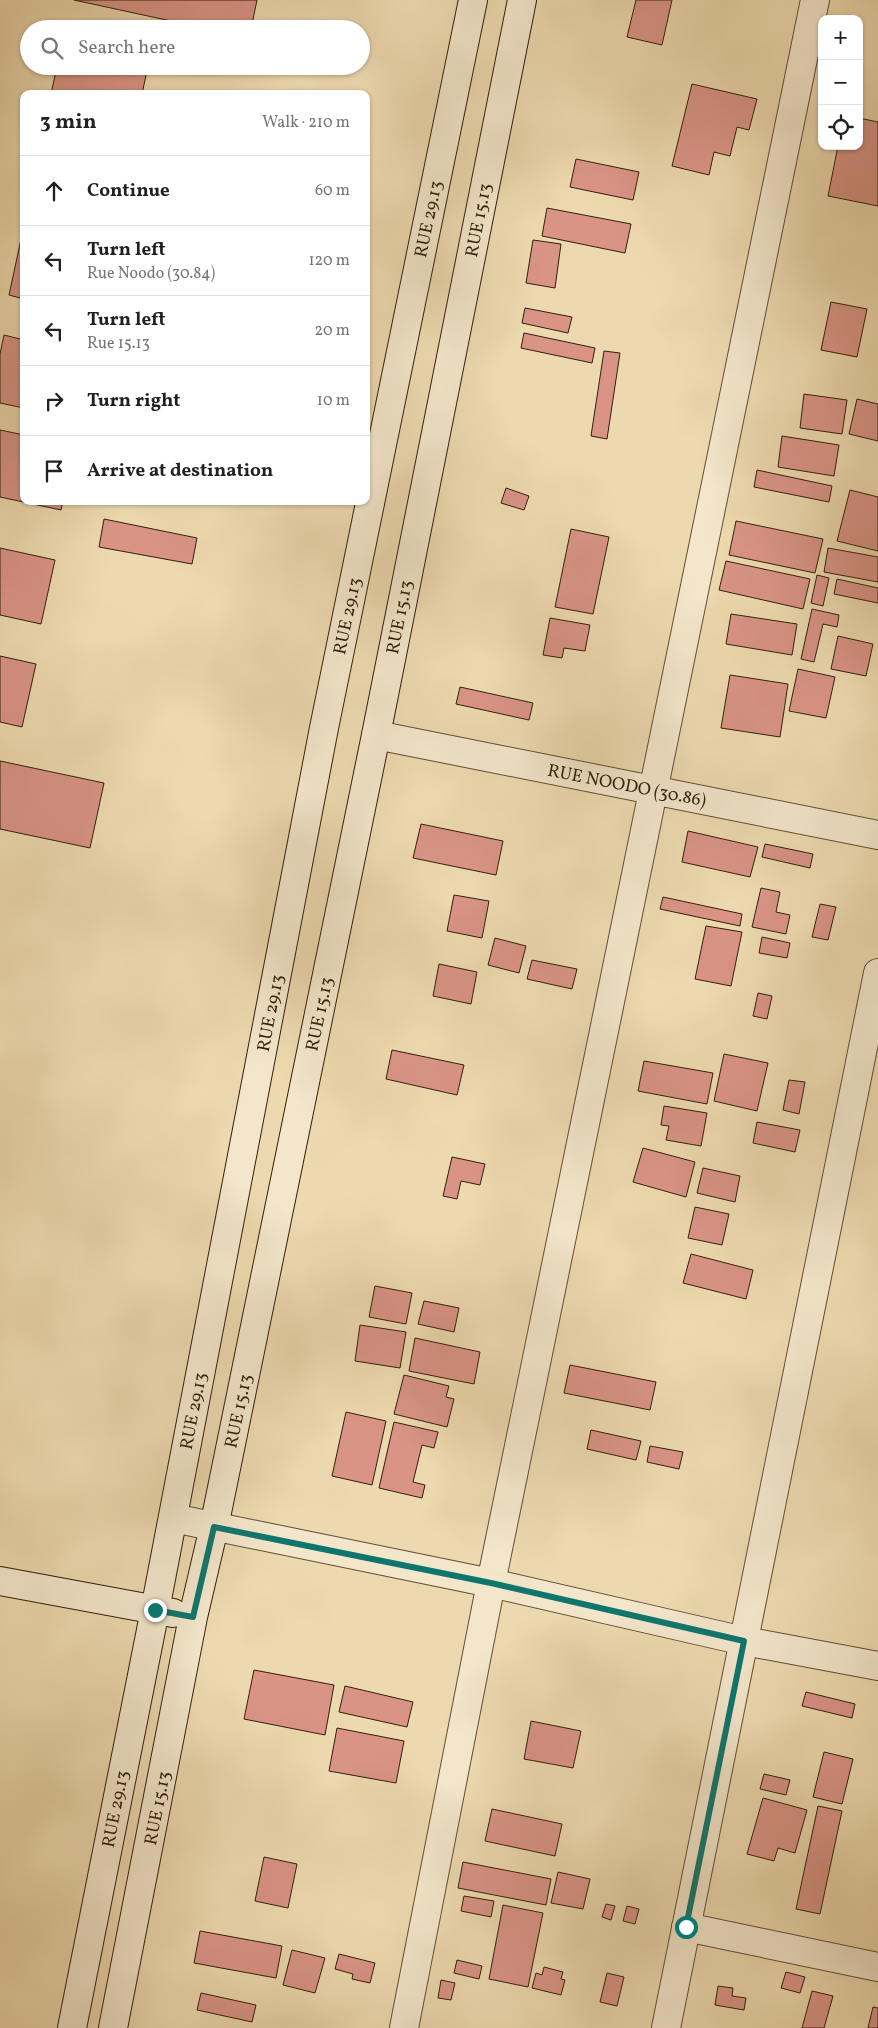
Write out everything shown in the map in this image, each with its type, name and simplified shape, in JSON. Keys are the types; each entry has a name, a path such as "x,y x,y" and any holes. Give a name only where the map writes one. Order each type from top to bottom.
{"street":[{"name":"RUE 29.13","path":"370,504 473,0"},
{"name":"RUE 15.13","path":"113,2028 193,1617 214,1527 376,735 522,0"},
{"path":"404,2028 491,1583 815,0"},
{"name":"RUE 29.13","path":"72,2028 173,1518 326,719 370,505"},
{"name":"RUE NOODO (30.86)","path":"376,735 878,835"},
{"path":"666,2028 878,973"},
{"path":"173,1518 491,1583 744,1641 878,1666"},
{"path":"0,1581 193,1617"},
{"path":"686,1927 878,1967"}],"building":[{"path":"74,0 257,0 253,20 166,20"},
{"path":"636,0 672,0 662,45 627,37"},
{"path":"55,75 146,75 143,90 52,90"},
{"path":"692,84 757,99 749,130 737,127 730,156 714,152 709,175 672,166"},
{"path":"863,119 878,122 878,206 828,196 837,150 863,150"},
{"path":"576,159 639,172 633,200 570,187"},
{"path":"547,208 631,224 625,253 542,236"},
{"path":"533,240 561,244 555,288 526,283"},
{"path":"20,244 20,298 9,295"},
{"path":"831,302 867,309 857,357 821,350"},
{"path":"525,308 572,317 568,333 522,323"},
{"path":"524,333 595,348 592,363 521,348"},
{"path":"4,335 20,339 20,407 0,403 0,354"},
{"path":"604,351 620,353 607,439 591,436"},
{"path":"804,394 847,400 842,434 800,428"},
{"path":"857,399 878,404 878,441 849,434"},
{"path":"0,430 20,434 20,501 0,497"},
{"path":"782,436 839,445 834,476 778,467"},
{"path":"757,470 832,486 829,502 754,487"},
{"path":"506,488 529,496 524,510 501,503"},
{"path":"850,490 878,497 878,551 837,541"},
{"path":"38,505 62,505 61,510"},
{"path":"104,519 197,538 192,564 99,547"},
{"path":"736,521 823,539 815,573 729,555"},
{"path":"571,529 609,537 593,614 555,607"},
{"path":"0,548 55,560 41,624 0,615"},
{"path":"828,548 878,557 878,582 824,572"},
{"path":"726,561 810,579 803,609 719,590"},
{"path":"817,575 829,578 823,606 811,603"},
{"path":"837,579 878,588 878,603 834,594"},
{"path":"812,609 839,615 837,627 823,624 814,662 801,659"},
{"path":"731,614 797,624 792,655 726,644"},
{"path":"550,618 590,625 585,651 564,648 562,658 543,655"},
{"path":"838,636 873,644 866,676 831,669"},
{"path":"0,656 36,664 22,727 0,722"},
{"path":"798,669 835,677 826,718 789,711"},
{"path":"730,675 788,684 780,737 721,728"},
{"path":"460,687 533,703 529,720 456,704"},
{"path":"0,761 104,783 90,848 0,829"},
{"path":"421,824 503,841 496,875 413,858"},
{"path":"688,831 758,847 750,877 682,862"},
{"path":"765,844 813,854 810,868 762,857"},
{"path":"761,888 780,892 776,912 790,915 786,934 752,927"},
{"path":"454,895 489,901 482,938 447,931"},
{"path":"663,897 742,914 740,926 660,909"},
{"path":"820,904 836,907 828,940 812,937"},
{"path":"706,926 742,932 731,986 695,979"},
{"path":"762,937 790,943 787,958 759,953"},
{"path":"495,938 526,946 519,973 488,965"},
{"path":"532,960 577,969 572,989 527,979"},
{"path":"439,964 477,972 471,1004 433,996"},
{"path":"758,993 772,996 767,1019 753,1016"},
{"path":"392,1050 464,1065 457,1095 386,1079"},
{"path":"724,1054 768,1063 757,1111 714,1101"},
{"path":"644,1061 713,1073 707,1104 638,1091"},
{"path":"789,1080 805,1082 799,1114 783,1110"},
{"path":"664,1106 707,1113 701,1146 666,1140 669,1126 661,1125"},
{"path":"757,1122 800,1130 795,1152 753,1143"},
{"path":"643,1148 695,1162 686,1197 633,1182"},
{"path":"452,1157 485,1164 480,1185 461,1181 457,1199 443,1196"},
{"path":"703,1168 740,1176 735,1202 697,1193"},
{"path":"695,1207 729,1214 722,1245 688,1238"},
{"path":"691,1254 753,1270 746,1299 683,1283"},
{"path":"375,1286 412,1293 406,1324 369,1317"},
{"path":"424,1301 459,1308 454,1332 418,1324"},
{"path":"360,1325 406,1332 400,1368 355,1361"},
{"path":"415,1338 480,1352 474,1384 409,1371"},
{"path":"570,1365 656,1382 650,1410 564,1393"},
{"path":"404,1375 449,1386 446,1397 454,1399 447,1427 394,1414"},
{"path":"346,1412 386,1421 372,1485 332,1476"},
{"path":"394,1422 438,1432 434,1448 422,1445 413,1482 425,1485 422,1498 379,1488"},
{"path":"591,1430 641,1441 636,1460 587,1449"},
{"path":"650,1446 683,1452 679,1469 647,1462"},
{"path":"254,1670 334,1685 325,1735 244,1719"},
{"path":"345,1686 413,1702 407,1727 339,1712"},
{"path":"806,1692 855,1704 852,1718 802,1706"},
{"path":"531,1721 581,1731 573,1768 524,1759"},
{"path":"337,1728 404,1741 396,1783 329,1771"},
{"path":"824,1752 853,1759 842,1804 813,1797"},
{"path":"764,1774 790,1780 786,1795 760,1789"},
{"path":"763,1798 807,1810 795,1853 778,1848 774,1861 747,1854"},
{"path":"818,1806 842,1811 820,1914 796,1909"},
{"path":"492,1809 562,1824 555,1856 485,1841"},
{"path":"264,1857 297,1864 288,1908 255,1901"},
{"path":"463,1862 551,1879 546,1905 458,1888"},
{"path":"558,1872 590,1879 583,1909 551,1903"},
{"path":"464,1896 494,1901 491,1917 461,1911"},
{"path":"606,1904 615,1906 611,1920 602,1917"},
{"path":"503,1905 543,1913 528,1987 489,1979"},
{"path":"627,1906 639,1909 635,1924 623,1921"},
{"path":"200,1931 282,1946 276,1978 194,1963"},
{"path":"292,1950 325,1958 315,1993 283,1985"},
{"path":"339,1954 375,1963 370,1983 352,1979 353,1974 335,1969"},
{"path":"457,1960 482,1966 479,1979 454,1973"},
{"path":"544,1967 563,1972 561,1979 565,1980 561,1995 532,1988 536,1973 542,1975"},
{"path":"786,1972 805,1977 800,1993 781,1988"},
{"path":"607,1973 624,1977 617,2006 600,2002"},
{"path":"441,1980 455,1983 451,2000 438,1998"},
{"path":"718,1986 733,1988 732,1996 746,1998 744,2010 715,2005"},
{"path":"812,1991 833,1996 824,2028 802,2028"},
{"path":"201,1993 256,2005 252,2022 197,2010"},
{"path":"873,2007 878,2008 878,2028 868,2028"}],"route":[{"path":"155,1610 193,1617 214,1527 491,1583 744,1641 686,1927"}]}
